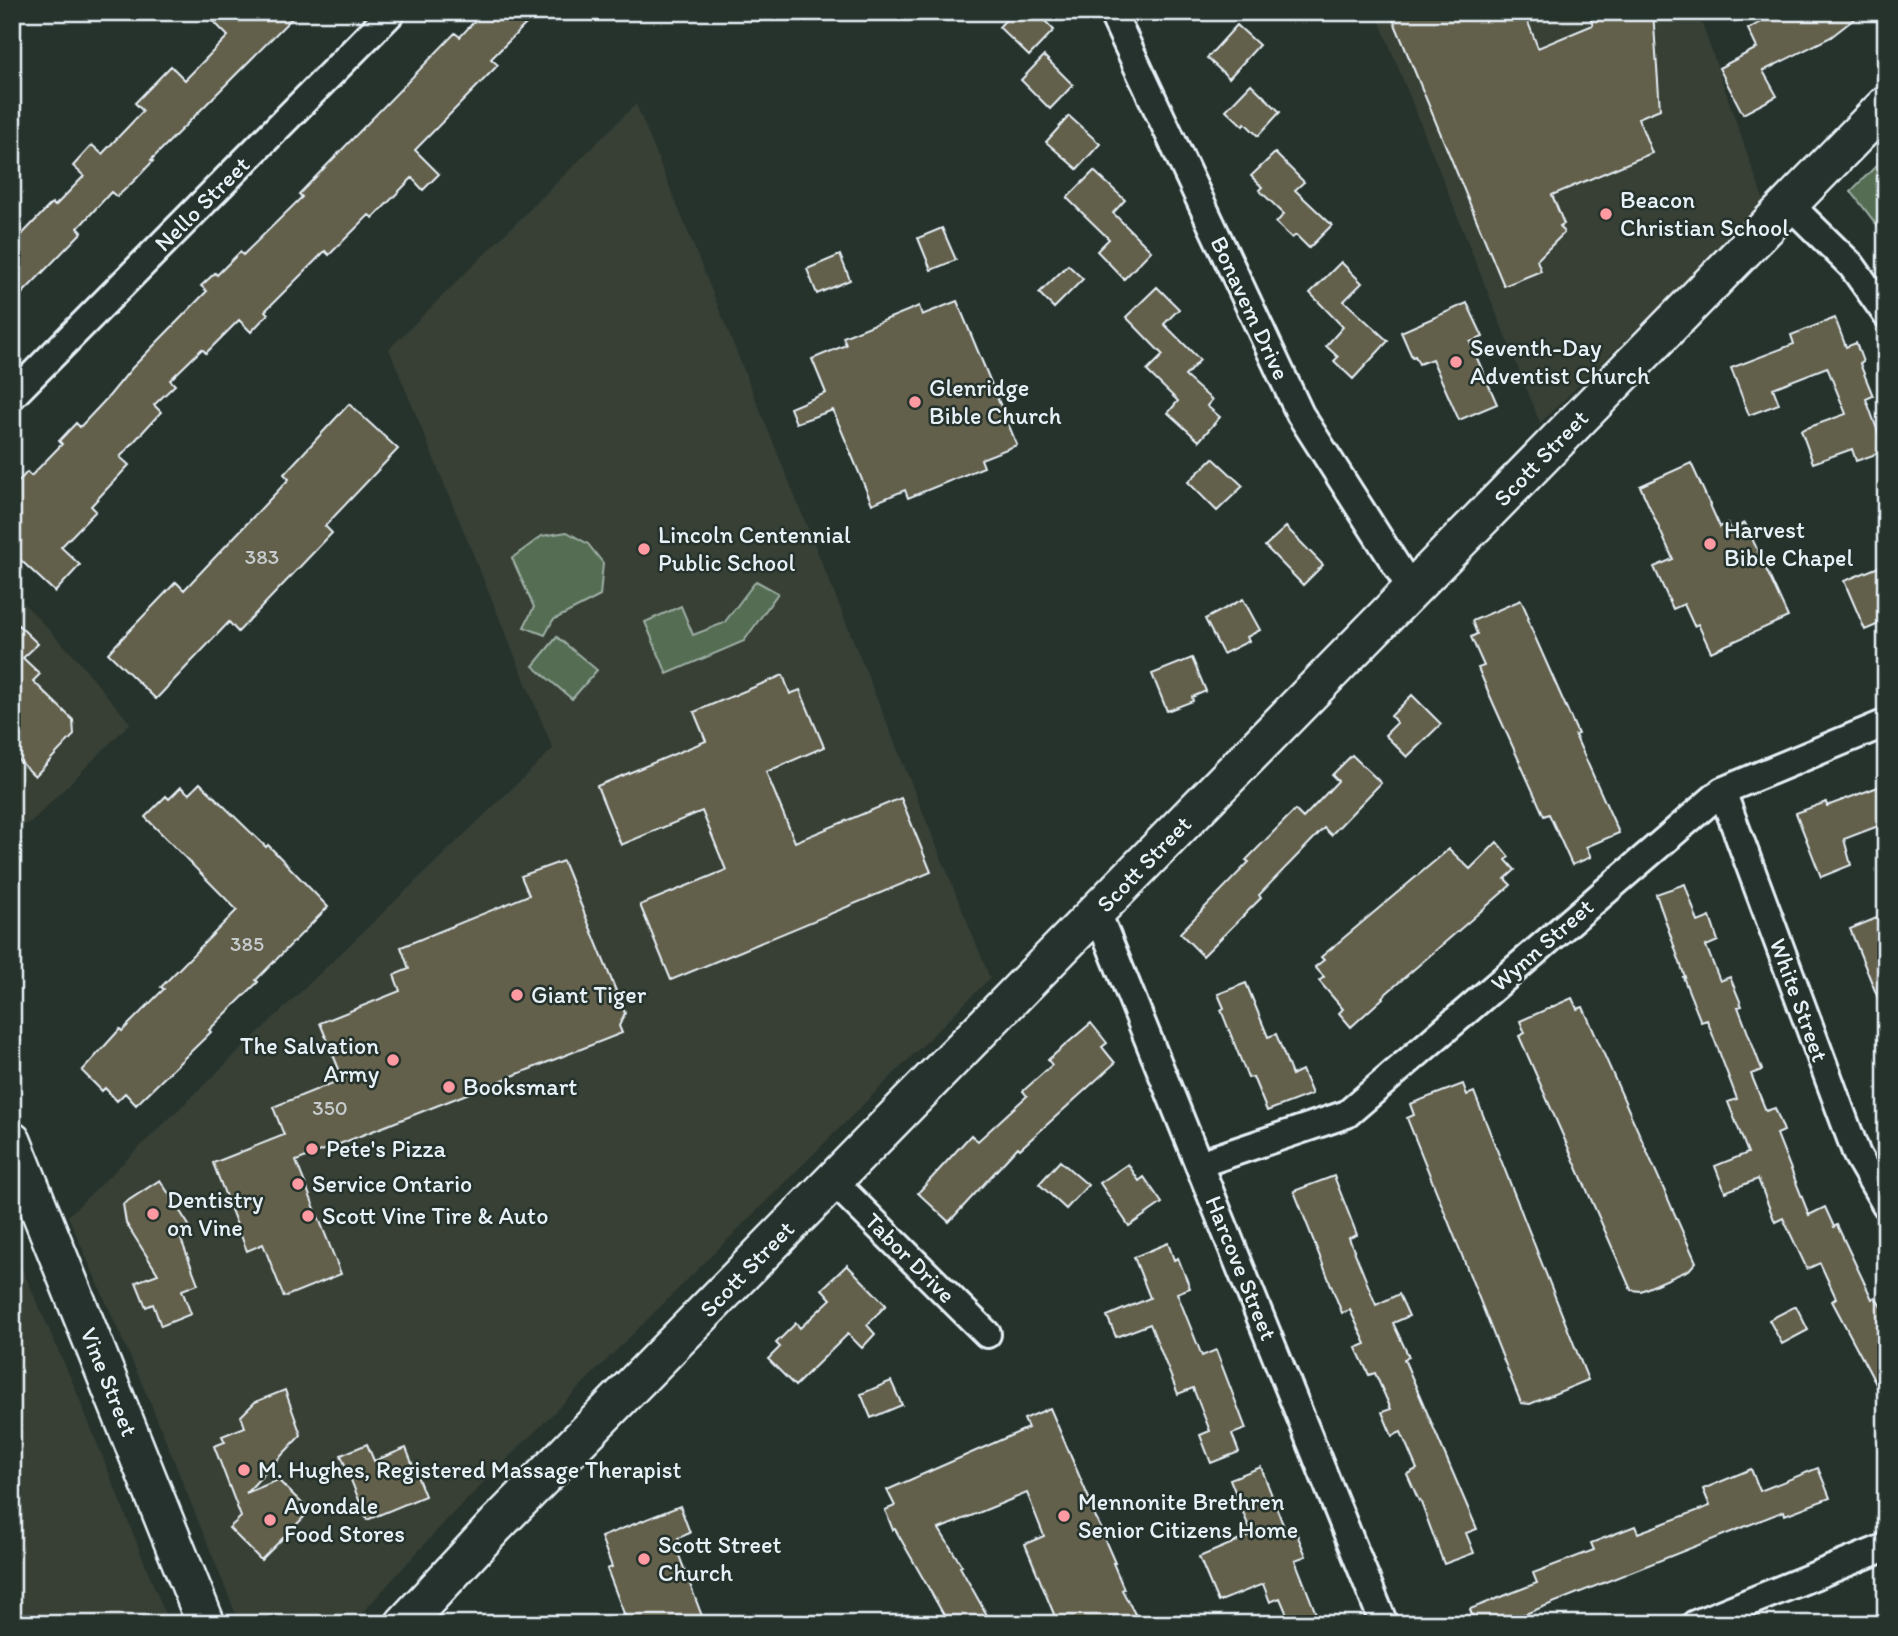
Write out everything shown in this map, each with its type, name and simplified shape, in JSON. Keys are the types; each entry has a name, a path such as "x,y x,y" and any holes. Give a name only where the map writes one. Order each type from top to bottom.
{"main road":[{"name":"Scott Street","path":"404,1624 506,1516 1886,105"},
{"name":"Vine Street","path":"12,1141 206,1624"}],"street":[{"name":"Nello Street","path":"12,396 392,12"},
{"name":"Bonavem Drive","path":"1112,12 1300,414 1412,590"},
{"path":"1789,204 1852,266 1886,314"},
{"name":"Wynn Street","path":"1199,1164 1347,1114 1721,791 1886,723"},
{"name":"White Street","path":"1721,791 1857,1156 1886,1205"},
{"name":"Harcove Street","path":"1097,912 1384,1624"},
{"name":"Tabor Drive","path":"833,1181 987,1334"},
{"path":"1695,1624 1886,1547"}],"shaded area":[{"name":"Beacon Christian School","path":"1376,12 1698,12 1765,205 1540,423"},
{"path":"636,104 990,978 450,1516 352,1624 240,1624 151,1404 68,1216 553,749 389,349"},
{"path":"12,591 73,655 130,723 32,821 12,831"},
{"path":"12,1246 75,1388 169,1624 12,1624"}],"green space":[{"path":"1886,156 1886,237 1851,191"},
{"path":"567,532 588,544 603,563 600,596 553,620 545,635 524,627 534,607 512,558 542,536"},
{"path":"756,581 778,593 744,641 667,674 645,622 681,606 693,635 724,623"},
{"path":"557,637 597,670 572,699 533,666"}],"building":[{"path":"204,12 298,12 151,160 153,161 136,179 117,197 111,192 78,228 82,232 12,304 12,245 52,203 55,206 84,176 73,166 92,145 102,154 143,111 135,103 171,66 185,80 228,36"},
{"path":"483,12 538,12 491,59 498,65 415,150 439,174 423,190 412,178 373,218 369,215 329,255 325,251 265,311 268,314 251,332 239,320 206,353 202,349 170,380 175,385 154,405 161,412 120,457 129,465 91,506 96,511 61,547 80,565 55,592 12,552 12,489 27,472 31,476 62,444 59,441 76,423 80,427 132,368 207,291 201,286 215,273 217,275 240,252 243,255 302,197 299,194 455,33 460,37"},
{"path":"1013,12 1036,12 1054,30 1029,56 999,27"},
{"path":"1390,12 1524,12 1538,48 1593,25 1588,12 1653,12 1660,109 1638,118 1652,153 1552,195 1564,224 1560,226 1564,233 1537,260 1541,271 1504,286"},
{"path":"1780,12 1863,12 1831,37 1763,71 1777,96 1743,114 1719,68 1757,48 1748,29"},
{"path":"1237,25 1259,45 1229,78 1207,58"},
{"path":"1044,56 1073,85 1050,109 1021,80"},
{"path":"1251,84 1280,112 1258,136 1226,110"},
{"path":"1069,116 1100,144 1077,169 1046,142"},
{"path":"1275,153 1304,182 1295,190 1332,225 1309,248 1296,235 1292,238 1276,223 1284,214 1259,190 1262,187 1251,176"},
{"path":"1094,171 1125,200 1113,213 1151,251 1124,279 1097,251 1109,239 1067,198"},
{"path":"942,228 956,260 931,270 918,238"},
{"path":"840,255 850,280 817,294 807,269"},
{"path":"1341,262 1362,283 1344,301 1388,341 1353,379 1334,361 1338,357 1326,346 1343,327 1310,293"},
{"path":"1068,265 1083,279 1054,308 1039,293"},
{"path":"1157,287 1179,309 1164,324 1200,360 1185,376 1212,400 1207,406 1220,417 1199,441 1168,413 1178,401 1147,371 1163,355 1126,317"},
{"name":"Glenridge Bible Church","path":"957,301 1017,445 981,459 984,467 908,498 905,490 872,504 833,410 796,423 790,408 826,393 812,359 846,345 843,337 919,306 922,315"},
{"name":"Seventh-Day Adventist Church","path":"1467,303 1483,337 1470,342 1497,404 1459,420 1432,359 1419,364 1415,356 1412,357 1401,332"},
{"path":"1835,318 1846,347 1856,343 1863,362 1860,364 1873,396 1866,399 1885,451 1856,461 1852,449 1813,463 1801,430 1846,414 1827,367 1773,388 1779,404 1749,415 1731,368 1794,344 1791,335"},
{"path":"349,404 398,449 325,526 332,533 238,632 229,622 156,699 108,653 176,582 184,590 289,479 284,474"},
{"path":"1213,458 1243,486 1217,511 1188,482"},
{"name":"Harvest Bible Chapel","path":"1691,463 1720,527 1727,523 1731,530 1745,523 1788,617 1711,652 1698,624 1694,626 1684,604 1673,609 1654,567 1673,559 1640,486"},
{"path":"1286,527 1323,565 1303,585 1265,546"},
{"path":"1886,564 1886,621 1865,630 1844,581"},
{"path":"1243,599 1260,630 1247,637 1249,641 1223,654 1205,619"},
{"path":"1521,600 1578,734 1575,735 1619,833 1586,847 1591,857 1572,865 1549,814 1544,816 1494,705 1478,668 1484,666 1471,637 1477,634 1472,621"},
{"path":"12,619 38,644 23,658 40,674 33,681 73,720 74,735 35,776 12,754"},
{"path":"1192,658 1206,691 1192,697 1193,701 1167,711 1152,674"},
{"path":"783,675 790,694 800,690 824,747 766,772 795,842 901,798 931,872 671,980 640,905 726,870 702,811 621,845 597,786 706,741 694,712"},
{"path":"1412,695 1441,724 1407,757 1385,735 1397,723 1391,716"},
{"path":"1352,755 1381,783 1331,835 1324,828 1259,895 1261,898 1203,956 1180,933 1295,810 1303,818 1338,781 1332,775"},
{"path":"200,783 266,847 268,845 328,907 209,1030 211,1032 136,1105 125,1093 117,1101 105,1088 102,1091 82,1071 120,1029 122,1031 164,989 161,987 237,910 145,817 166,796 169,799 181,787 189,794"},
{"path":"1886,784 1886,823 1844,839 1851,865 1821,877 1796,813 1826,802 1827,806"},
{"path":"1497,842 1509,857 1506,860 1515,870 1505,879 1511,885 1351,1027 1339,1013 1343,1009 1319,981 1324,977 1315,967 1324,960 1321,957 1449,849 1470,869"},
{"path":"563,861 625,1013 619,1026 622,1033 296,1161 341,1274 284,1297 263,1244 247,1251 213,1163 284,1135 273,1107 343,1079 320,1023 400,991 394,975 409,969 401,947 529,895 521,876"},
{"path":"1685,884 1698,922 1710,917 1718,941 1706,946 1720,981 1730,977 1742,1006 1738,1007 1762,1070 1751,1074 1766,1111 1775,1108 1784,1131 1777,1134 1809,1215 1825,1207 1834,1227 1837,1225 1872,1299 1875,1297 1886,1315 1886,1403 1832,1301 1836,1298 1820,1263 1807,1269 1783,1218 1775,1222 1758,1179 1725,1192 1715,1166 1748,1153 1728,1102 1737,1099 1707,1020 1701,1022 1683,977 1656,894"},
{"path":"1879,917 1886,933 1886,1013 1850,929"},
{"path":"1246,983 1268,1037 1276,1034 1292,1075 1302,1070 1312,1094 1267,1111 1253,1077 1248,1078 1221,1010 1224,1008 1218,994"},
{"path":"1572,998 1577,1009 1583,1007 1696,1262 1689,1270 1641,1291 1631,1290 1519,1036 1525,1033 1520,1021"},
{"path":"1091,1023 1107,1043 1102,1047 1115,1063 1020,1149 1018,1147 949,1222 918,1193 971,1135 978,1141 1027,1096 1023,1091 1052,1065 1048,1060"},
{"path":"1463,1084 1467,1095 1474,1092 1588,1380 1530,1404 1521,1403 1407,1118 1414,1115 1410,1104"},
{"path":"1060,1161 1088,1185 1066,1209 1039,1184"},
{"path":"1128,1164 1139,1181 1144,1177 1162,1203 1129,1226 1100,1183"},
{"path":"1334,1176 1357,1235 1349,1238 1376,1305 1399,1294 1409,1316 1393,1323 1409,1357 1404,1359 1477,1529 1466,1533 1474,1553 1444,1564 1420,1500 1407,1474 1417,1469 1401,1432 1392,1436 1382,1412 1391,1409 1375,1373 1369,1375 1356,1348 1366,1344 1350,1310 1342,1313 1294,1191"},
{"path":"160,1180 190,1227 179,1234 198,1284 182,1290 191,1314 161,1326 153,1304 146,1307 136,1282 158,1274 126,1223 123,1204"},
{"path":"1168,1243 1174,1260 1178,1258 1190,1288 1177,1293 1202,1356 1216,1350 1246,1429 1232,1434 1239,1452 1211,1463 1200,1435 1210,1431 1193,1388 1178,1394 1150,1324 1116,1337 1107,1316 1150,1298 1134,1257"},
{"path":"847,1265 886,1305 867,1325 875,1334 862,1348 848,1334 795,1386 768,1359 780,1347 776,1343 796,1323 800,1328 831,1299 822,1289"},
{"path":"1796,1306 1808,1330 1782,1344 1769,1320"},
{"path":"891,1381 902,1405 871,1418 861,1394"},
{"path":"285,1390 301,1435 246,1493 278,1480 310,1511 261,1560 229,1528 241,1517 214,1446 225,1442 222,1436 245,1427 241,1416 255,1402"},
{"name":"Mennonite Brethren Senior Citizens Home","path":"1050,1408 1094,1510 1092,1511 1106,1537 1104,1538 1124,1589 1122,1590 1136,1616 1133,1617 1136,1624 1058,1624 1025,1544 1044,1536 1027,1493 939,1529 992,1624 949,1624 895,1529 893,1530 885,1510 895,1506 887,1490 1028,1428 1024,1419"},
{"path":"367,1444 374,1461 406,1448 425,1496 367,1520 341,1455"},
{"path":"1261,1467 1287,1535 1296,1532 1306,1556 1295,1560 1320,1624 1291,1624 1280,1598 1270,1602 1263,1584 1218,1602 1199,1557 1252,1535 1230,1479"},
{"path":"1818,1468 1830,1498 1785,1515 1784,1511 1520,1616 1523,1624 1475,1624 1470,1609 1537,1583 1533,1573 1594,1550 1591,1543 1635,1526 1638,1533 1710,1506 1703,1489 1751,1469 1760,1491"},
{"name":"Scott Street Church","path":"680,1506 690,1533 678,1538 682,1548 677,1550 705,1624 628,1624 607,1569 612,1567 601,1537"}],"place":[{"name":"Beacon Christian School","path":"1606,214"},
{"name":"Seventh-Day Adventist Church","path":"1456,362"},
{"name":"Glenridge Bible Church","path":"915,402"},
{"name":"Harvest Bible Chapel","path":"1710,544"},
{"name":"Lincoln Centennial Public School","path":"644,549"},
{"name":"Giant Tiger","path":"517,995"},
{"name":"The Salvation Army","path":"393,1060"},
{"name":"Booksmart","path":"449,1087"},
{"name":"Pete's Pizza","path":"312,1149"},
{"name":"Service Ontario","path":"298,1184"},
{"name":"Dentistry on Vine","path":"153,1214"},
{"name":"Scott Vine Tire & Auto","path":"308,1216"},
{"name":"M. Hughes, Registered Massage Therapist","path":"244,1470"},
{"name":"Mennonite Brethren Senior Citizens Home","path":"1064,1516"},
{"name":"Avondale Food Stores","path":"270,1520"},
{"name":"Scott Street Church","path":"644,1559"}]}
